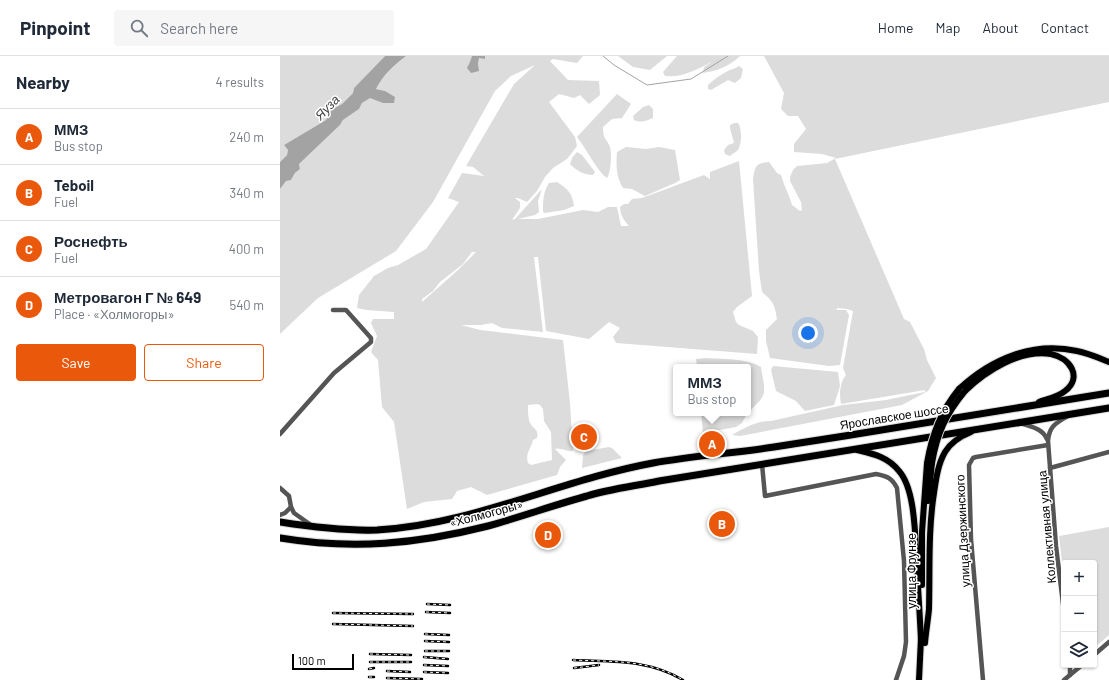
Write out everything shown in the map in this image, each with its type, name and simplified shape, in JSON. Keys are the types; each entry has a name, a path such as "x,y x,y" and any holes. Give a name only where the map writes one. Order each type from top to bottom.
{"highway":[{"name":"Ярославское шоссе","path":"682,459 772,447 1109,392"},
{"path":"762,464 1109,408"},
{"name":"«Холмогоры»","path":"280,522 316,528 350,530 377,530 430,523 484,510 628,468 682,459"},
{"name":"«Холмогоры»","path":"280,538 327,544 356,545 398,543 434,538 490,525 588,495 762,464"}],"main road":[{"path":"962,390 970,378 995,362 1005,357 1031,350 1056,348 1076,351 1109,362"},
{"path":"962,390 998,366 1019,358 1032,355 1049,354 1058,356 1069,363 1073,372 1072,382 1069,388 1064,393 1027,406"},
{"name":"улица Фрунзе","path":"923,680 922,538 931,440 938,420 947,405 962,390"},
{"path":"923,642 929,611 930,537 932,506 937,475 944,454 951,444 961,436 975,430"},
{"path":"855,449 889,460 900,471 908,486 913,510 923,642"},
{"name":"улица Фрунзе","path":"919,680 923,642"}],"street":[{"path":"280,434 334,373 371,342 371,338 346,310 333,310"},
{"path":"1048,443 1048,433 1052,427 1071,414"},
{"path":"1019,423 1039,429 1045,435 1048,443"},
{"name":"Коллективная улица","path":"1048,443 1056,546 1062,596"},
{"name":"улица Дзержинского","path":"983,680 971,539 969,465 973,458 976,457 1048,443"},
{"path":"1050,468 1109,452"},
{"path":"762,464 765,496 876,474 887,476 894,481 897,488 904,561 906,642 902,665 896,680"},
{"path":"280,488 289,496 291,507 298,517 316,528"},
{"path":"280,515 285,514 291,507"},
{"path":"1097,652 1109,642"},
{"path":"1070,668 1070,675"},
{"path":"1064,680 1078,668"}],"shaded area":[{"path":"280,56 385,56 354,88 353,93 342,104 331,110 326,120 284,145 288,150 287,155 280,162"},
{"path":"385,56 406,56 389,71 376,89 385,91 395,97 394,103 383,103 370,98 362,103 359,109 343,120 340,125 299,164 300,169 295,173 291,180 286,181 280,189 280,162 287,155 288,150 284,145 326,120 331,110 342,104 353,93 354,88"},
{"path":"406,56 472,56 471,62 478,64 479,57 485,59 485,56 583,56 577,63 553,59 550,61 568,80 599,81 600,95 589,104 580,95 574,98 559,94 549,102 575,137 577,146 567,159 553,168 545,177 537,191 527,202 515,198 520,202 520,208 512,220 515,219 542,189 538,201 539,212 535,215 518,219 538,219 583,210 598,212 608,207 617,207 621,226 629,226 622,215 620,207 624,204 628,204 632,199 642,198 704,175 710,179 710,172 739,161 752,296 737,307 733,312 736,322 739,325 753,331 758,337 757,354 616,343 613,337 620,328 609,322 589,339 546,331 538,257 534,257 543,332 502,328 492,323 481,325 461,325 480,330 563,340 570,403 573,451 555,449 566,460 560,467 557,475 487,495 471,487 457,491 452,499 424,502 407,509 394,422 382,407 378,360 371,352 377,336 371,323 373,319 394,319 394,312 357,308 359,295 374,276 388,268 398,265 426,249 459,202 448,198 462,173 484,176 473,167 466,166 514,84 535,65 511,76 495,91 433,202 396,251 318,298 280,334 280,189 286,180 291,180 295,173 300,169 299,164 340,125 343,120 359,109 362,103 370,97 383,103 385,91 376,89 385,75","holes":["472,252 476,252 422,302 422,299 433,291 440,282 463,264","537,404 543,409 544,421 551,432 552,460 531,465 527,460 528,454 533,440 537,438 537,431 529,421 528,405"]},
{"path":"472,56 485,56 485,59 479,58 479,71 471,73 467,68"},
{"path":"618,56 667,56 650,70 633,67"},
{"path":"677,56 740,56 723,68 713,71 703,73 704,67 713,61 696,70 678,76 665,76 663,72"},
{"path":"764,56 1109,56 1109,102 835,159 904,319 910,322 924,349 927,360 936,378 928,391 902,405 740,436 732,435 756,423 843,405 886,400 925,392 925,390 841,404 840,388 846,375 843,368 853,311 847,309 838,308 836,310 846,310 849,315 840,365 829,366 770,358 766,341 766,330 777,319 773,304 762,292 759,271 753,179 755,171 759,164 769,162 777,173 781,175 792,205 800,211 802,210 801,202 790,181 793,170 797,166 827,163 836,158 822,154 794,152 794,144 806,129 798,116 788,116 781,109 784,93"},
{"path":"739,66 743,69 741,78 735,83 728,80 711,90 708,89 708,85 715,79 727,71"},
{"path":"617,94 631,104 622,118 612,119 603,127 604,136 610,147 611,154 610,168 607,178 599,170 577,137"},
{"path":"649,105 653,109 653,118 644,121 634,120 633,116 643,107"},
{"path":"738,123 739,125 741,140 738,150 730,156 725,154 724,150 728,145 734,143 730,125"},
{"path":"626,147 646,149 659,147 675,150 680,180 645,196 632,189 623,188 617,171 617,152"},
{"path":"577,152 582,155 595,172 593,175 581,172 570,164 572,158"},
{"path":"557,182 569,192 574,206 564,210 545,213 543,212 543,204 546,190 549,183"},
{"path":"696,359 741,360 761,367 764,388 762,397 751,409 751,364 697,364"},
{"path":"773,366 838,372 840,386 834,405 805,411 796,401 776,391 771,370"},
{"path":"701,416 746,416 742,423 736,427 703,433"},
{"path":"609,447 622,458 582,468 583,455 586,451"},
{"path":"1109,527 1109,635 1097,645 1097,560 1062,560 1059,536"}],"waterway":[{"path":"603,56 614,65 647,85 691,79 728,56"}],"railway":[{"path":"427,604 450,605"},
{"path":"426,612 450,613"},
{"path":"333,613 413,614"},
{"path":"333,624 413,626"},
{"path":"425,634 449,635"},
{"path":"425,641 449,642"},
{"path":"425,651 449,651"},
{"path":"370,654 411,655"},
{"path":"424,657 448,659"},
{"path":"573,660 643,665 657,668 683,680"},
{"path":"370,662 411,662"},
{"path":"424,665 448,666"},
{"path":"574,668 599,665"},
{"path":"369,669 374,668"},
{"path":"387,671 410,672"},
{"path":"424,672 448,673"},
{"path":"369,677 374,677"},
{"path":"387,678 422,679"}],"place":[{"name":"Роснефть","path":"584,437"},
{"name":"ММЗ","path":"712,444"},
{"name":"Teboil","path":"722,524"},
{"name":"Метровагон Г № 649","path":"548,535"}],"water label":[{"name":"Яуза","path":"327,107"}]}
